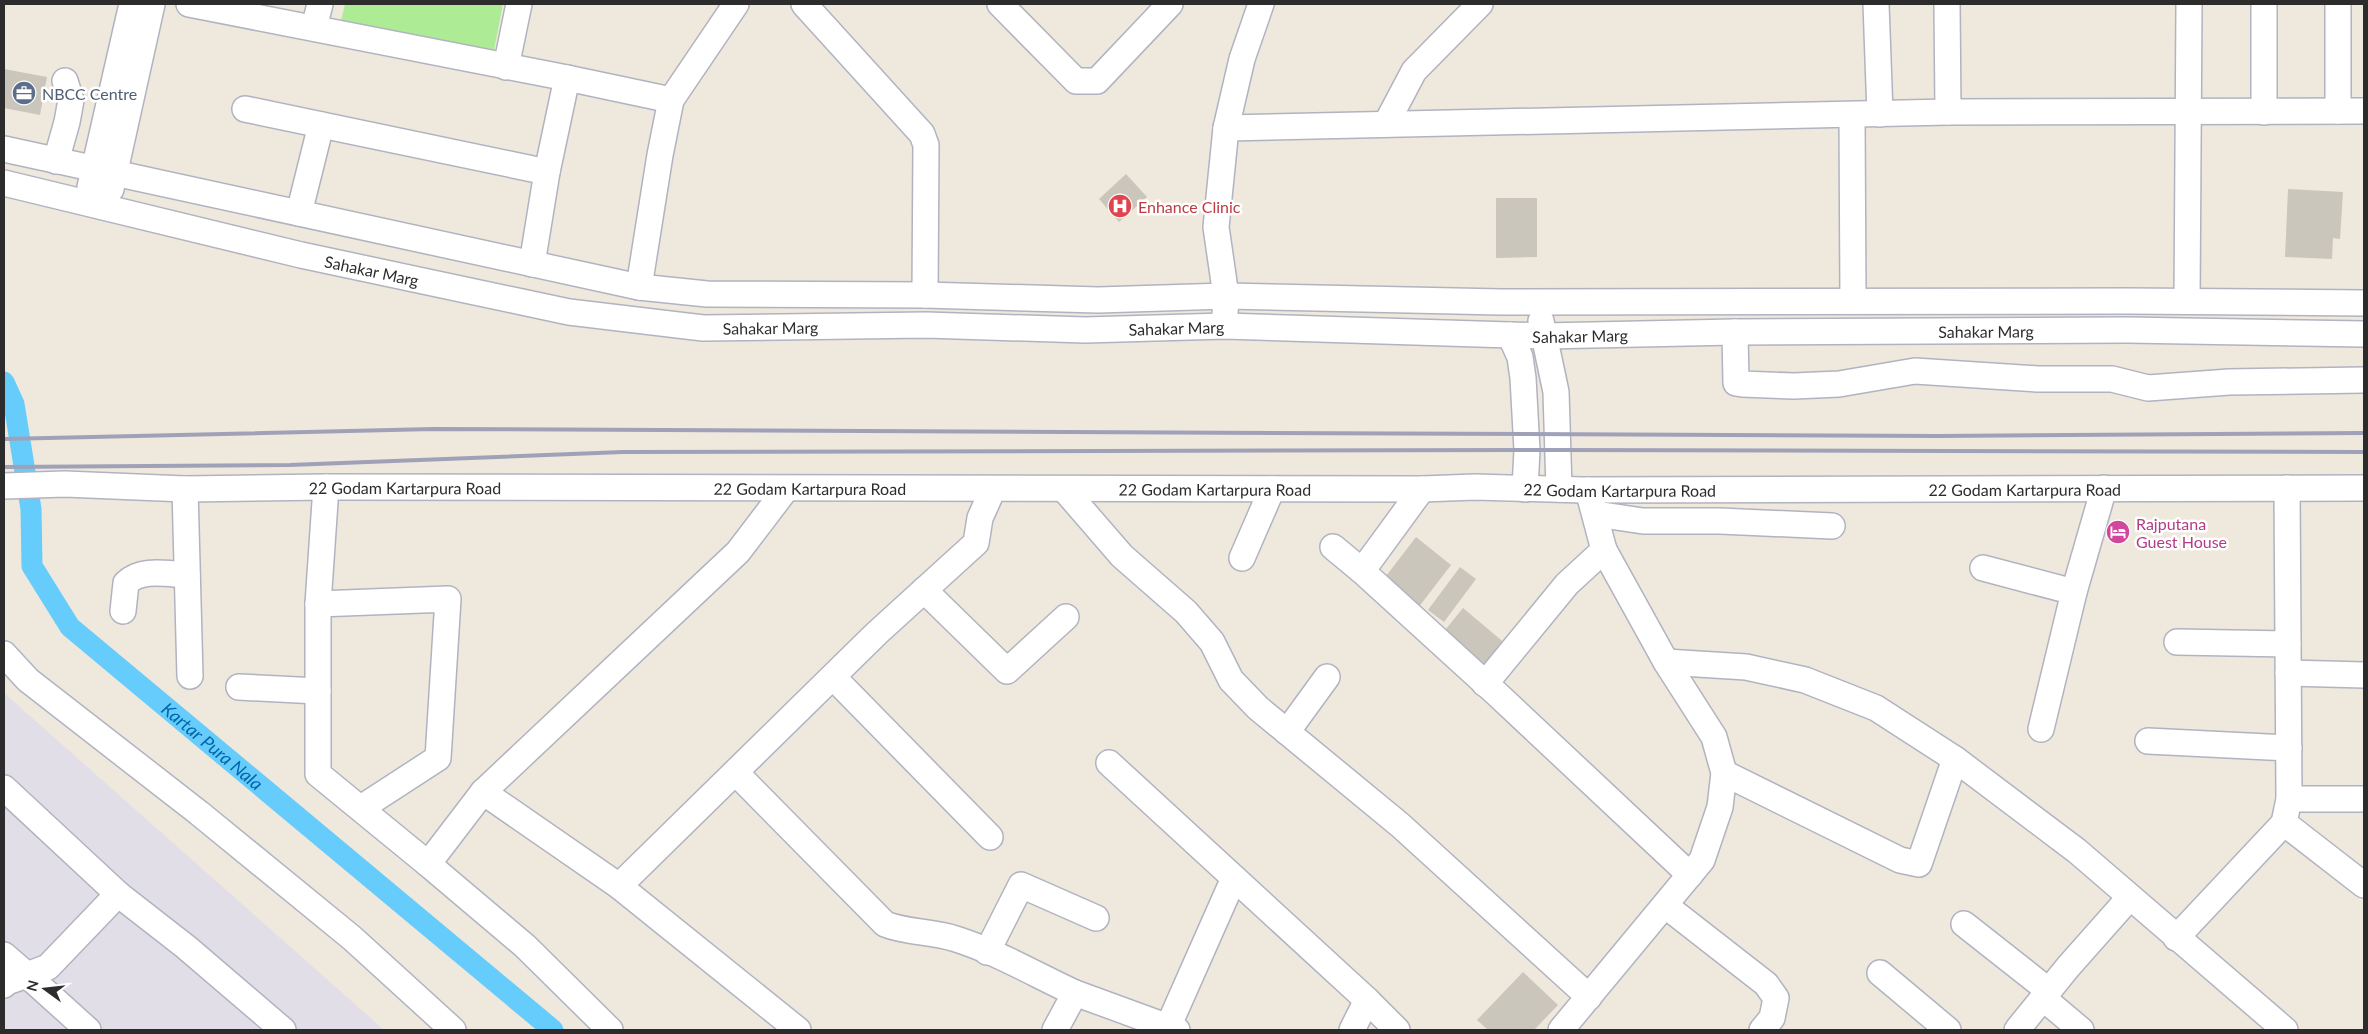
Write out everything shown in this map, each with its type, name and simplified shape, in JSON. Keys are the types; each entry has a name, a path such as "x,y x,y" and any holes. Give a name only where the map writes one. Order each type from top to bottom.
{"street":[{"path":"97,205 132,4"},
{"path":"104,172 152,4"},
{"path":"189,4 671,100"},
{"path":"314,28 320,4"},
{"path":"506,66 519,4"},
{"path":"639,286 660,155 671,100 736,4"},
{"path":"804,4 922,134 926,145 925,295"},
{"path":"1225,326 1226,296 1216,227 1226,128 1242,59 1261,4"},
{"path":"1386,124 1414,71 1480,4"},
{"path":"1876,4 1880,114"},
{"path":"1947,4 1948,112"},
{"path":"2187,301 2189,4"},
{"path":"2264,4 2264,112"},
{"path":"2338,4 2338,111"},
{"path":"1008,6 1076,82 1098,81 1164,6"},
{"path":"532,264 547,172 567,78"},
{"path":"56,161 71,100 65,82"},
{"path":"245,109 547,172"},
{"path":"1226,128 1948,112 2364,111"},
{"path":"1852,114 1853,301"},
{"path":"299,213 321,125"},
{"name":"Sahakar Marg","path":"4,149 532,264 639,286 707,294 925,295 1098,300 1226,296 1537,302 2187,301 2364,304"},
{"name":"Sahakar Marg","path":"4,183 311,257 569,312 703,328 926,325 1085,330 1225,326 1544,336 1735,332 2127,330 2364,334"},
{"path":"1537,302 1550,354 1556,392 1559,489"},
{"path":"1735,332 1736,383 1742,384 1794,386 1839,384 1915,371 2030,379 2112,379 2148,388 2229,382 2364,380"},
{"path":"1510,335 1520,357 1523,378 1527,450 1526,489"},
{"name":"22 Godam Kartarpura Road","path":"4,486 65,484 185,490 326,487 993,489 1422,489 1475,487 1588,490 2364,488"},
{"path":"326,487 318,604 318,774 526,946 610,1030"},
{"path":"428,864 483,792 738,552 786,488"},
{"path":"2041,729 2074,592 2104,488"},
{"path":"2176,938 2287,811 2289,748 2287,488"},
{"path":"619,886 833,677 976,543 980,518 993,489"},
{"path":"1064,489 1122,556 1186,612 1212,642 1231,680 1258,708 1400,825 1589,997"},
{"path":"1242,558 1272,489"},
{"path":"1362,572 1422,489"},
{"path":"185,490 190,676"},
{"path":"1561,1030 1666,906 1702,860 1720,808 1724,773 1714,737 1666,662 1604,550 1596,514 1588,490"},
{"path":"1596,514 1643,521 1720,521 1832,526"},
{"path":"1333,547 1485,684 1690,875"},
{"path":"1485,684 1567,584 1604,550"},
{"path":"1983,568 2074,592"},
{"path":"123,611 126,583 134,576 141,573 187,575"},
{"path":"924,590 1007,671 1066,617"},
{"path":"318,604 448,599 438,758 360,808"},
{"path":"2177,642 2288,644"},
{"path":"4,656 28,680 199,813 352,938 453,1030"},
{"path":"1666,662 1746,667 1805,680 1876,708 1954,759 2077,851 2284,1030"},
{"path":"2288,673 2364,675"},
{"path":"833,677 990,837"},
{"path":"1288,732 1327,677"},
{"path":"239,687 318,691"},
{"path":"2148,741 2289,748"},
{"path":"1724,773 1900,860 1919,864 1954,759"},
{"path":"1109,763 1367,1000 1397,1030"},
{"path":"736,773 885,924 900,930 916,929 956,938 1075,993 1172,1029 1234,878"},
{"path":"4,788 118,894 186,947 283,1030"},
{"path":"483,792 619,886 798,1030"},
{"path":"2287,811 2364,799"},
{"path":"2287,811 2364,885"},
{"path":"987,952 1021,886 1096,918"},
{"path":"4,985 7,982 48,967 118,894"},
{"path":"2017,1030 2130,897"},
{"path":"1666,906 1766,984 1776,998 1772,1018 1762,1030"},
{"path":"1964,924 2046,994 2081,1030"},
{"path":"4,954 88,1030"},
{"path":"1880,973 1948,1030"},
{"path":"1055,1030 1075,993"},
{"path":"1352,1030 1367,1000"}],"shaded area":[{"path":"4,693 384,1030 4,1030"}],"green space":[{"path":"345,4 503,4 494,50 341,21"}],"building":[{"name":"NBCC Centre","path":"4,69 47,77 40,115 4,108"},
{"path":"1126,174 1147,197 1119,222 1099,199"},
{"path":"2288,189 2343,192 2340,239 2333,238 2332,259 2285,257"},
{"path":"1496,198 1537,198 1537,257 1496,258"},
{"path":"1416,537 1451,565 1418,608 1383,580"},
{"path":"1460,567 1476,579 1444,622 1428,610"},
{"path":"1463,608 1507,645 1485,671 1442,634"},
{"path":"1523,972 1558,1005 1534,1030 1488,1030 1477,1020"}],"waterway":[{"name":"Kartar Pura Nala","path":"4,382 14,404 31,509 32,566 70,627 553,1030"}],"railway":[{"path":"4,439 433,429 1938,436 2364,433"},
{"path":"4,467 290,465 623,452 1558,450 2364,452"}],"place":[{"name":"NBCC Centre","path":"24,93"},
{"name":"Enhance Clinic","path":"1120,206"},
{"name":"Rajputana Guest House","path":"2118,532"}]}
